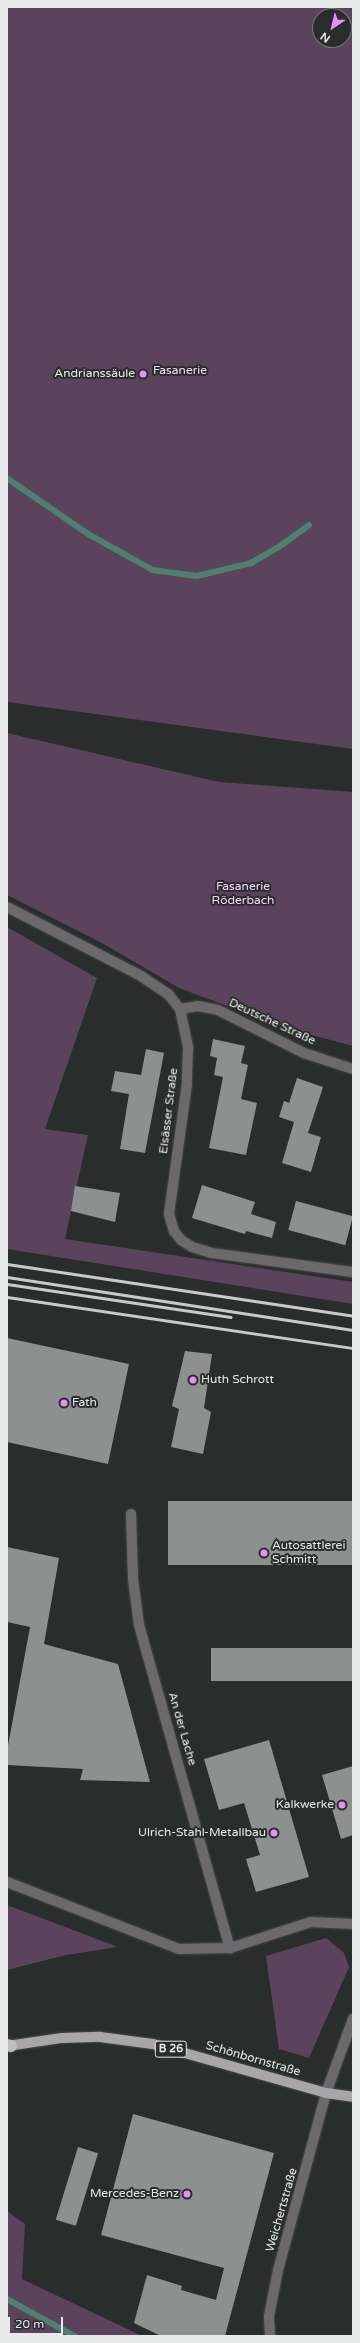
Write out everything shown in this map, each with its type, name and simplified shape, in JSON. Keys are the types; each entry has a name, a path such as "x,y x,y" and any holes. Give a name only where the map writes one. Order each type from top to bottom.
{"main road":[{"name":"Schönbornstraße","path":"8,2046 62,2038 100,2037 153,2044 326,2093 353,2104"},
{"name":"Schönbornstraße","path":"326,2093 353,2097"}],"street":[{"name":"Elsässer Straße","path":"7,906 141,976 169,995 180,1009 188,1048 187,1084 169,1214 174,1231 181,1240 192,1247 212,1253 353,1272"},
{"name":"Deutsche Straße","path":"180,1009 198,1006 218,1010 304,1053 353,1069"},
{"name":"An der Lache","path":"131,1514 133,1579 139,1625 230,1948"},
{"path":"7,1882 179,1949 230,1948 311,1922 353,1924"},
{"name":"Weichertstraße","path":"270,2336 269,2316 278,2270 326,2093 353,2019"}],"green space":[{"name":"Fasanerie","path":"7,7 353,7 353,749 7,702"},
{"name":"Fasanerie Röderbach","path":"7,733 219,782 353,792 353,1046 289,1029 179,988 102,943 7,895"},
{"path":"7,927 97,978 45,1129 88,1135 65,1239 353,1282 353,1304 7,1249"},
{"path":"7,1905 118,1947 66,1955 7,1970"},
{"path":"326,1938 344,1953 349,1967 309,2058 279,2049 266,1956"},
{"path":"7,2211 25,2224 22,2279 142,2336 7,2336"}],"building":[{"path":"213,1039 245,1046 241,1063 248,1065 241,1099 257,1103 246,1155 209,1148 223,1077 214,1075 217,1058 210,1056"},
{"path":"146,1049 164,1053 145,1153 120,1149 129,1094 111,1091 115,1071 141,1075"},
{"path":"297,1078 323,1087 308,1133 321,1137 311,1172 282,1163 294,1122 279,1117 284,1101 289,1103"},
{"path":"202,1185 255,1202 251,1214 276,1222 272,1238 246,1231 245,1234 192,1218"},
{"path":"75,1186 120,1193 115,1222 71,1211"},
{"path":"296,1201 353,1216 345,1245 288,1230"},
{"name":"Fath","path":"7,1338 129,1364 108,1464 7,1442"},
{"name":"Huth Schrott","path":"185,1351 212,1354 204,1408 211,1412 203,1454 171,1447 179,1409 172,1406"},
{"name":"Autosattlerei Schmitt","path":"168,1501 353,1501 353,1565 168,1565"},
{"path":"7,1547 59,1558 44,1644 118,1664 150,1782 80,1780 83,1769 7,1765 7,1751 30,1627 7,1622"},
{"path":"211,1648 353,1648 353,1681 211,1681"},
{"name":"Ulrich-Stahl-Metallbau","path":"269,1740 309,1877 256,1892 246,1859 260,1855 244,1803 219,1810 204,1759"},
{"name":"Kalkwerke","path":"353,1766 353,1835 341,1839 322,1775"},
{"name":"Mercedes-Benz","path":"133,2114 274,2153 225,2336 161,2336 134,2323 147,2275 182,2286 181,2290 216,2300 224,2268 101,2235"},
{"path":"78,2147 98,2153 76,2226 56,2220"}],"waterway":[{"path":"7,478 90,535 153,570 197,576 251,563 279,547 309,525"},
{"path":"7,2299 75,2336"}],"railway":[{"path":"7,1264 353,1316"},
{"path":"7,1277 353,1330"},
{"path":"7,1284 231,1317"},
{"path":"7,1297 353,1348"}],"place":[{"name":"Andrianssäule","path":"143,374"},
{"name":"Huth Schrott","path":"193,1380"},
{"name":"Fath","path":"64,1403"},
{"name":"Autosattlerei Schmitt","path":"264,1553"},
{"name":"Kalkwerke","path":"342,1805"},
{"name":"Ulrich-Stahl-Metallbau","path":"274,1833"},
{"name":"Mercedes-Benz","path":"187,2194"}]}
